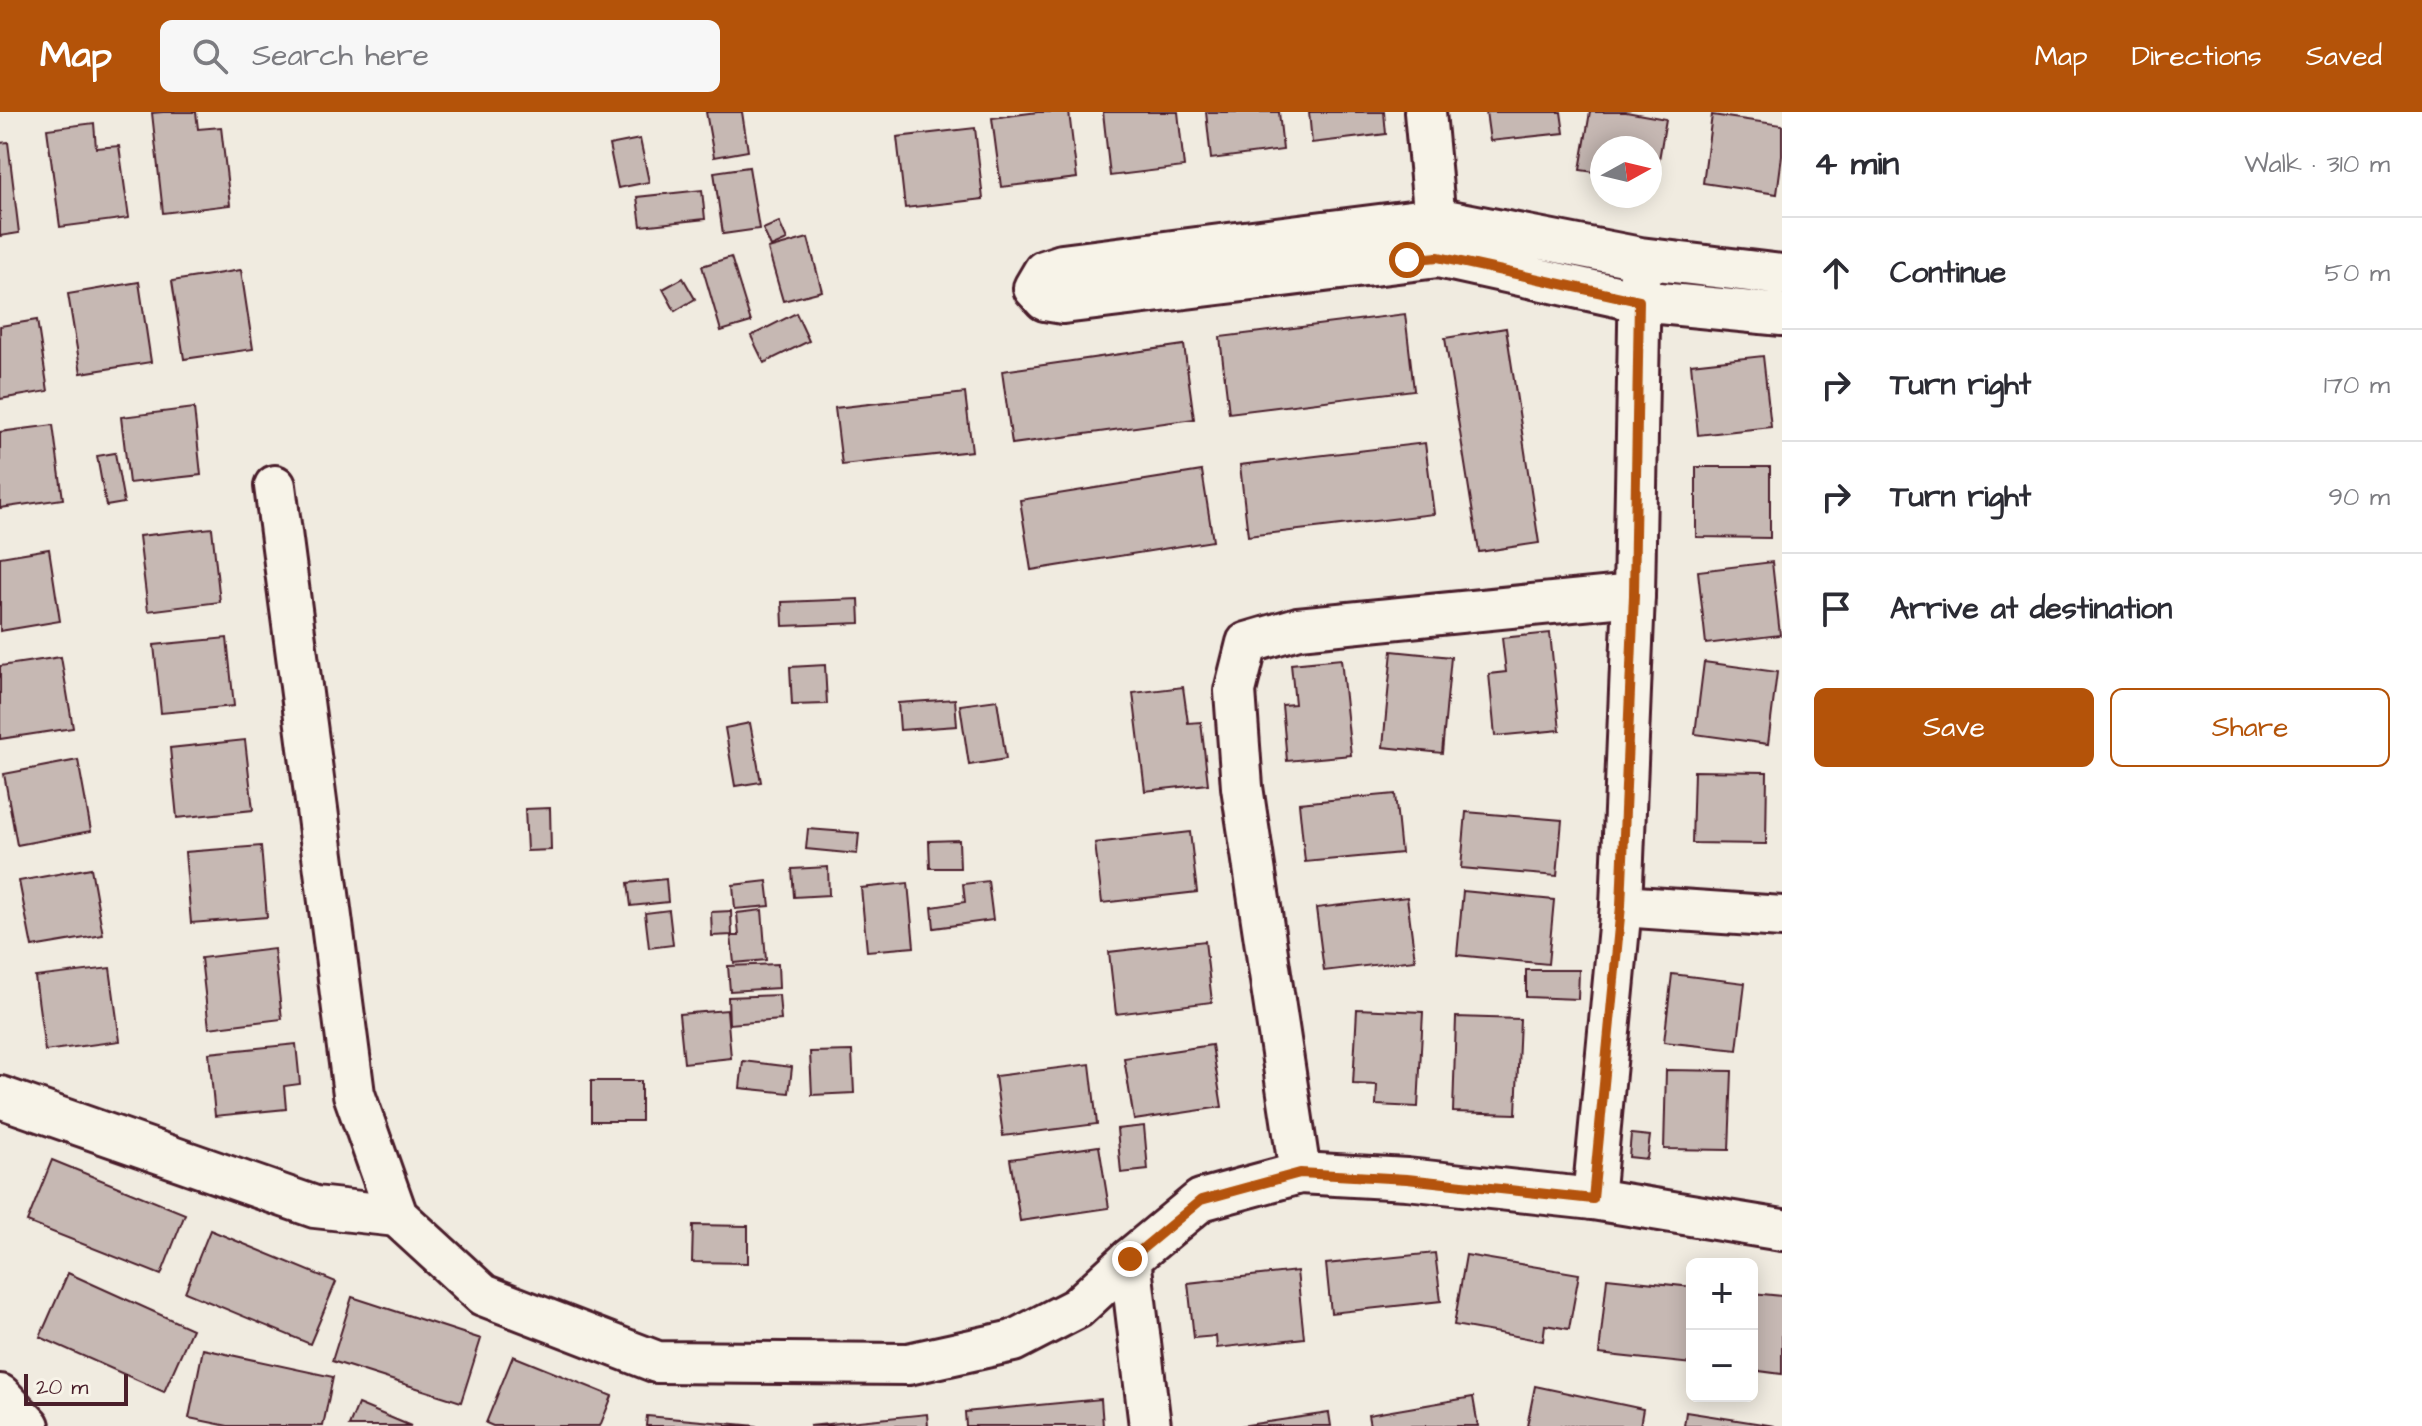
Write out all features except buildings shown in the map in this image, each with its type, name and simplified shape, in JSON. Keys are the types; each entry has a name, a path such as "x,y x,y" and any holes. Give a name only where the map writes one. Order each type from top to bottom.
{"street":[{"path":"1425,112 1437,238"},
{"path":"1782,275 1437,238 1062,265 1044,271 1034,288 1045,300 1063,303 1437,238 1639,301 1782,315"},
{"path":"1593,1199 1621,906 1634,595 1640,258"},
{"path":"275,486 354,1094 397,1216 483,1295 657,1362 908,1364 1013,1341 1077,1308 1201,1200 1300,1173 1407,1179 1593,1199 1782,1230"},
{"path":"1300,1173 1242,787 1235,691 1247,643 1298,628 1634,595"},
{"path":"1621,906 1782,917"},
{"path":"0,1097 315,1207 397,1216"},
{"path":"1130,1259 1150,1426"},
{"path":"0,1395 29,1426"}],"route":[{"path":"1130,1259 1201,1200 1300,1173 1407,1179 1593,1199 1621,906 1634,595 1639,301 1438,257 1407,260"}]}
